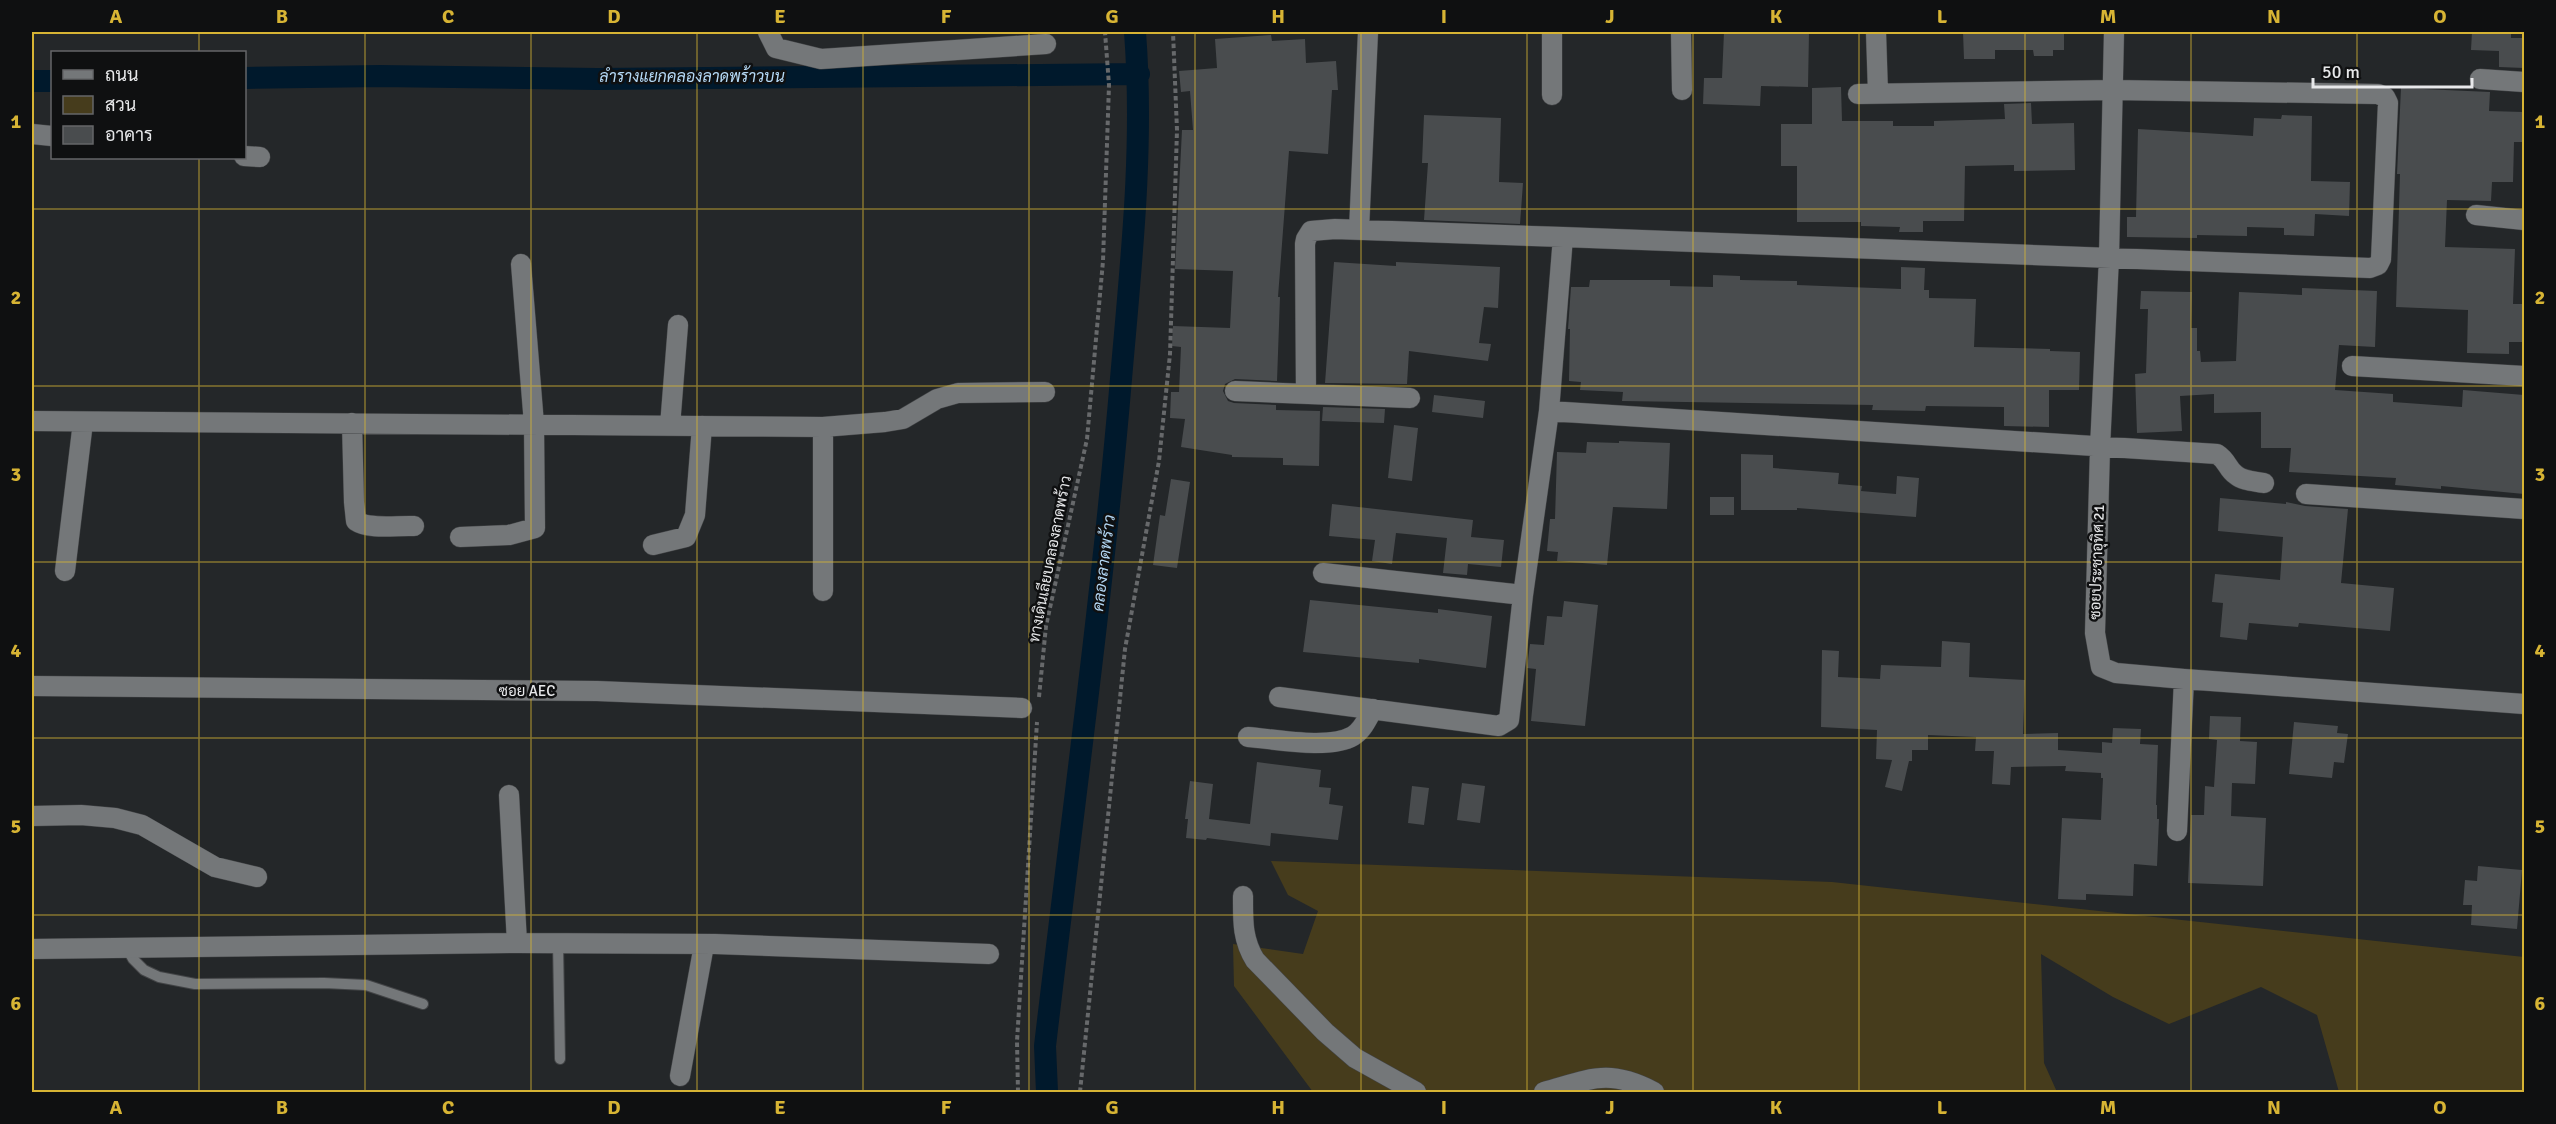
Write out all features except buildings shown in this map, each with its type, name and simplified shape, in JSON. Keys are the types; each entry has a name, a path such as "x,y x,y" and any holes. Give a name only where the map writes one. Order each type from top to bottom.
{"street":[{"path":"768,32 776,48 821,59 1046,44"},
{"path":"1359,230 1368,32"},
{"path":"1552,32 1552,95"},
{"path":"1681,32 1682,90"},
{"path":"1876,32 1878,93"},
{"name":"ซอยประชาอุทิศ 21","path":"2114,32 2109,257 2100,448 2095,633 2101,667 2116,673 2184,679 2524,704"},
{"path":"2480,79 2524,82"},
{"path":"1306,393 1306,239 1311,231 1318,229 2370,268 2378,265 2381,259 2388,103 2385,97 2378,94 2113,90 1858,94"},
{"path":"32,134 51,136"},
{"path":"2476,215 2524,220"},
{"path":"1279,697 1505,725 1512,713 1523,595 1549,411 1563,237"},
{"path":"460,537 509,536 535,528 534,424 521,264"},
{"path":"670,426 678,325"},
{"path":"2352,366 2524,376"},
{"path":"1235,391 1410,398"},
{"path":"32,421 824,427 903,419 937,399 958,393 1044,392"},
{"path":"1549,411 2217,454 2226,460 2234,474 2244,480 2264,483"},
{"path":"65,571 82,422"},
{"path":"352,423 356,521 374,525 414,525"},
{"path":"653,545 686,537 691,526 695,515 702,426"},
{"path":"823,591 824,427"},
{"path":"2306,494 2524,509"},
{"path":"1323,573 1523,595"},
{"path":"2177,831 2184,679"},
{"name":"ซอย AEC","path":"32,686 597,691 1032,711"},
{"path":"1248,737 1319,742 1342,740 1353,736 1361,729 1372,709"},
{"path":"509,795 517,943"},
{"path":"32,816 81,815 115,818 142,825 215,867 257,877"},
{"path":"1243,896 1243,930 1247,947 1255,960 1324,1032 1355,1058 1416,1092"},
{"path":"32,949 558,943 989,954"},
{"path":"680,1076 704,945"},
{"path":"1545,1092 1586,1079 1610,1077 1635,1083 1654,1092"}],"lane":[{"path":"558,943 560,1059"},
{"path":"127,948 133,959 144,969 159,977 195,984 366,985 423,1004"}],"path":[{"name":"ทางเดินเลียบคลองลาดพร้าว","path":"1018,1092 1017,1041 1032,711 1046,626 1087,439 1103,261 1109,85 1105,32"},
{"path":"1080,1092 1125,649 1159,461 1170,354 1177,141 1173,32"}],"green space":[{"path":"1271,861 1832,882 2524,957 2524,1092 2339,1092 2317,1015 2261,987 2169,1024 2113,997 2041,954 2044,1063 2057,1092 1313,1092 1234,986 1233,944 1303,954 1318,911 1288,895"}],"waterway":[{"name":"คลองลาดพร้าว","path":"1047,1092 1045,1046 1105,546 1129,292 1138,119 1135,32"},
{"name":"ลำรางแยกคลองลาดพร้าวบน","path":"246,78 380,76 597,79 1139,74"},
{"name":"ลำรางแยกคลองลาดพร้าวบน","path":"32,81 51,81"}]}
